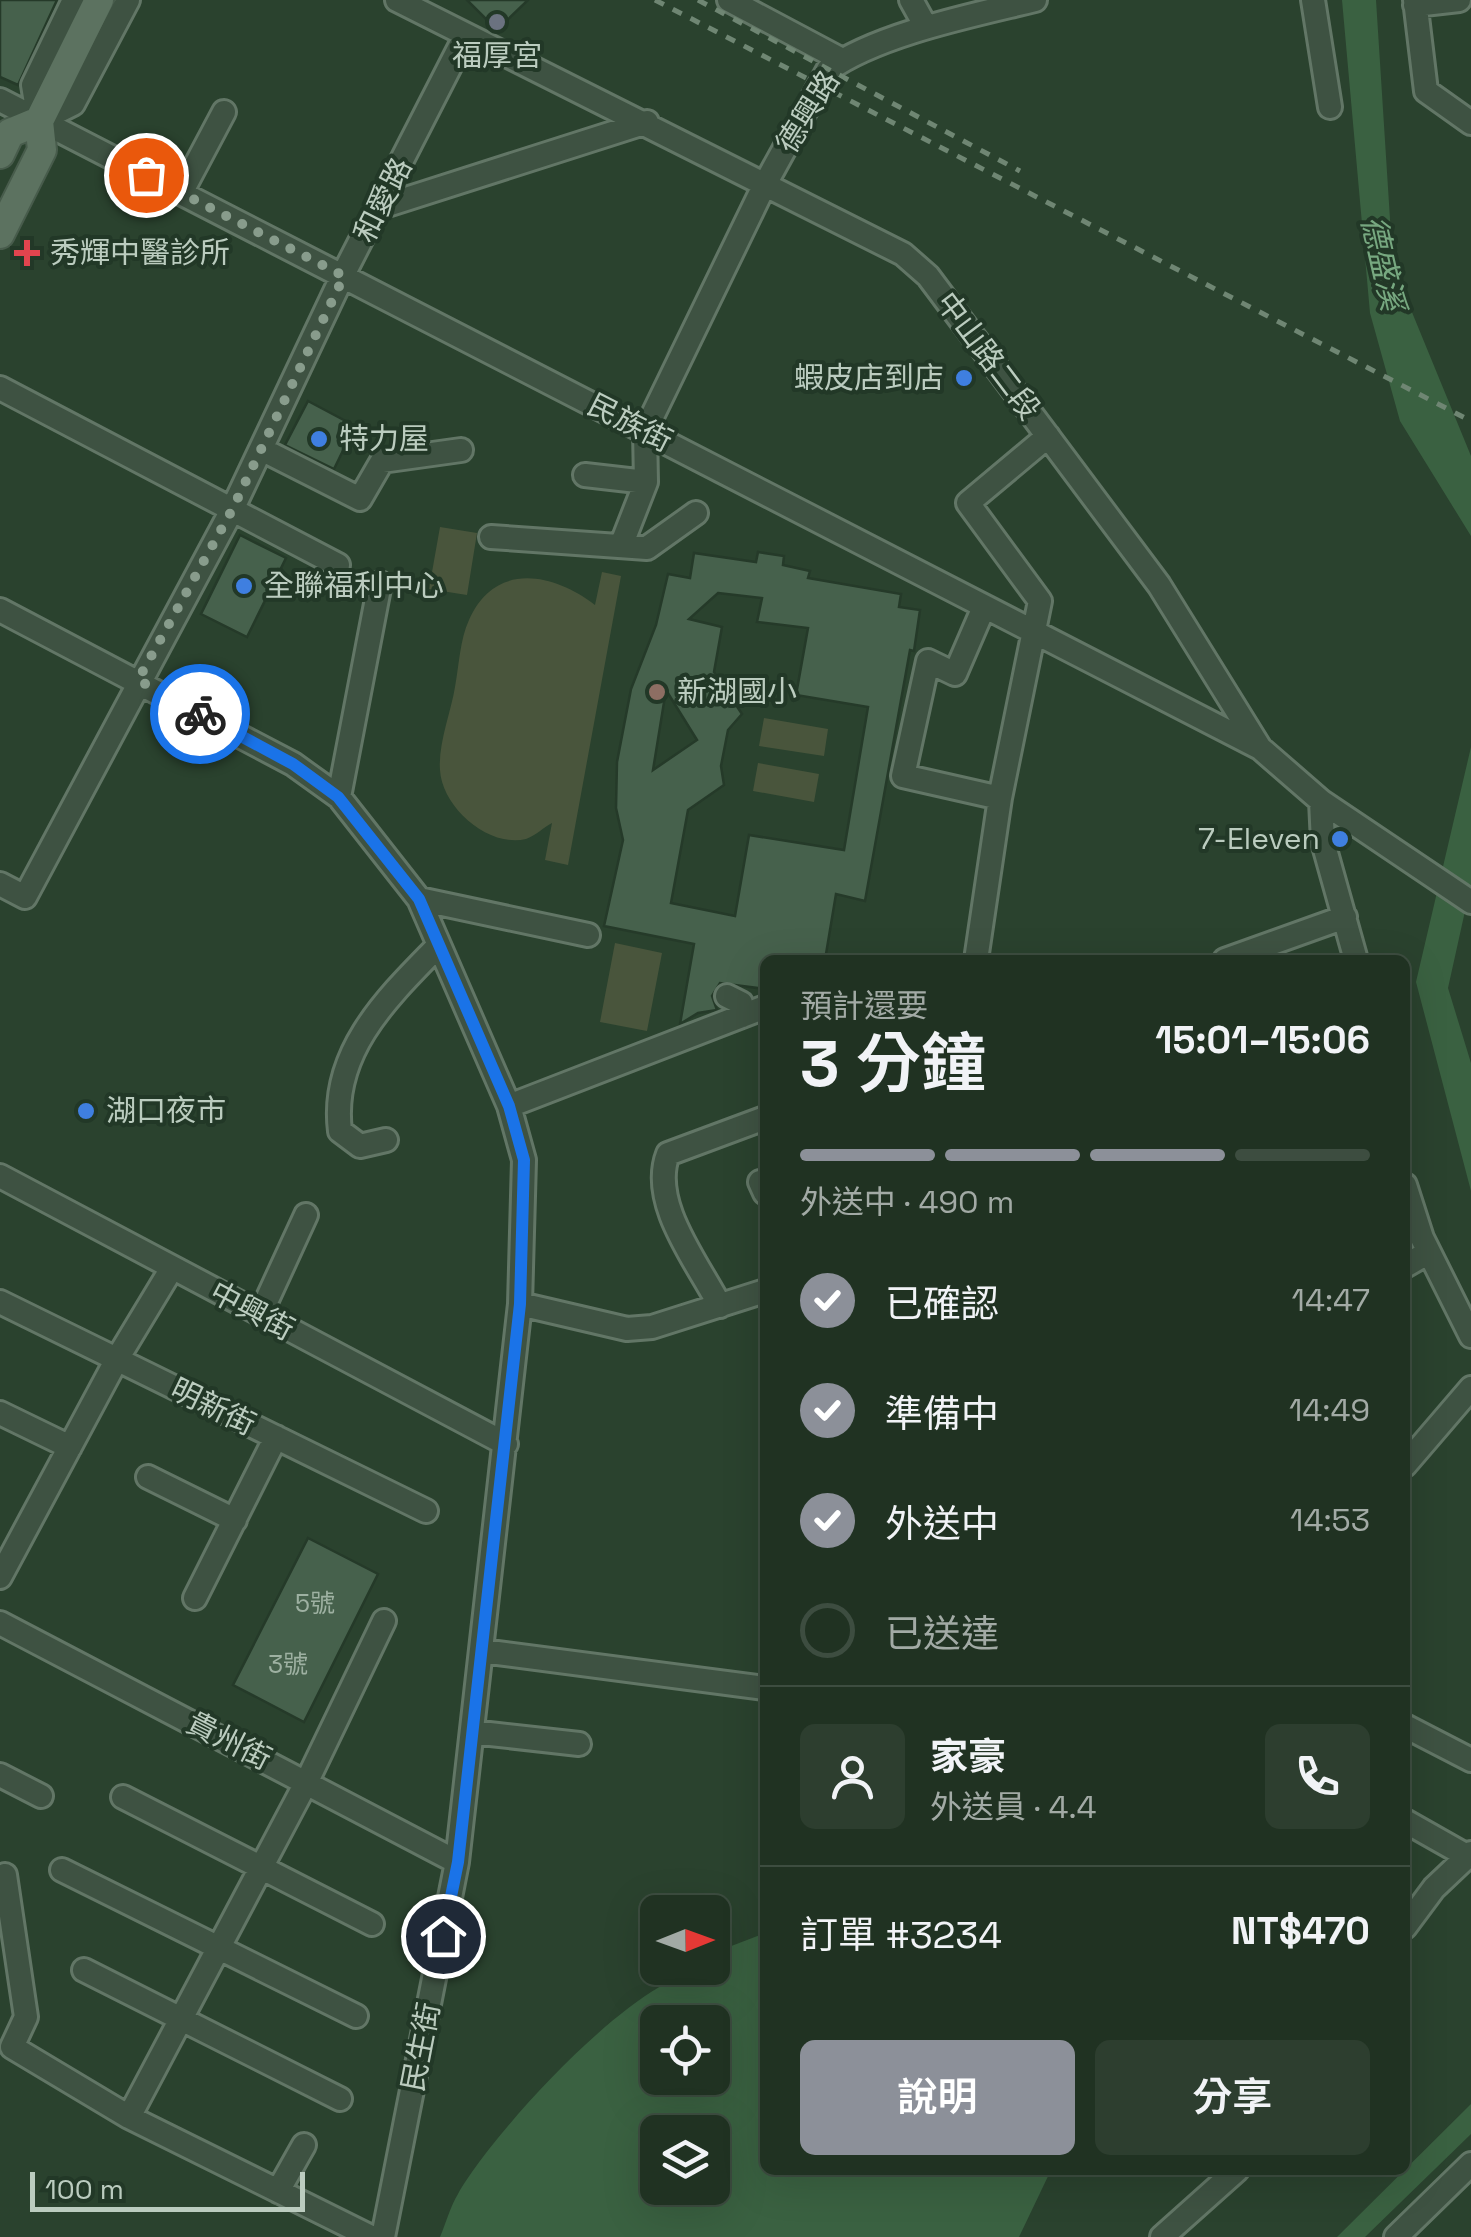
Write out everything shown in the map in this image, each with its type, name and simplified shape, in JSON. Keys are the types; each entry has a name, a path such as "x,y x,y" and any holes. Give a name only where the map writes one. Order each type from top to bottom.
{"main road":[{"path":"0,234 42,150 39,121 98,0"},
{"path":"0,154 10,133 39,121"}],"street":[{"path":"74,0 33,86 39,121 72,104 128,0"},
{"name":"中山路二段","path":"397,0 904,254 928,276 1159,585 1260,748 1321,800 1471,902"},
{"path":"729,0 842,60"},
{"path":"911,0 926,26"},
{"name":"德興路","path":"645,431 818,84 842,60 926,26 1035,0"},
{"path":"1313,0 1330,106"},
{"path":"1459,0 1415,2 1426,90 1471,123"},
{"name":"和愛路","path":"0,884 25,897 232,510 466,34"},
{"name":"民族街","path":"0,100 984,606 1033,635 1260,748"},
{"path":"181,193 224,112"},
{"path":"381,207 646,122"},
{"path":"0,388 338,564"},
{"path":"621,546 646,482 645,431"},
{"path":"977,955 1000,798 1040,601 968,503 1048,436"},
{"path":"261,449 360,499 382,461 461,450"},
{"path":"585,475 646,482"},
{"path":"491,537 647,548 696,512"},
{"path":"338,797 380,583"},
{"path":"984,606 955,674 928,661 904,776 1000,798"},
{"name":"民生街","path":"0,610 293,764 338,797 419,899 509,1106 524,1160 520,1304 458,1862 383,2237"},
{"path":"1321,800 1323,842 1355,955"},
{"path":"419,899 588,935"},
{"path":"1239,955 1345,917"},
{"path":"386,1140 360,1146 340,1131 342,1080 371,1019 439,945"},
{"path":"727,996 741,1003 742,1016"},
{"path":"509,1106 760,1009"},
{"path":"720,1306 666,1202 660,1173 668,1154 760,1120"},
{"name":"中興街","path":"0,1176 506,1444"},
{"path":"1410,1199 1430,1252 1471,1336"},
{"path":"260,1315 306,1214"},
{"path":"1410,1263 1430,1252"},
{"path":"0,1577 117,1359 172,1268"},
{"path":"520,1304 627,1329 652,1327 760,1293"},
{"name":"明新街","path":"0,1302 426,1511"},
{"path":"1410,1458 1471,1388"},
{"path":"0,1413 70,1447"},
{"path":"195,1598 276,1438"},
{"path":"148,1477 235,1520"},
{"path":"129,2117 308,1781 384,1621"},
{"name":"貴州街","path":"0,1623 458,1862"},
{"path":"482,1651 760,1687"},
{"path":"1410,1729 1471,1760"},
{"path":"472,1732 580,1744"},
{"path":"0,1775 41,1796"},
{"path":"122,1797 372,1924"},
{"path":"1410,1824 1469,1854 1434,1888 1410,1920"},
{"path":"62,1870 356,2016"},
{"path":"5,1875 26,2017 12,2046 129,2117 371,2237"},
{"path":"84,1970 340,2099"},
{"path":"278,2191 304,2146"},
{"path":"1396,2237 1471,2164"},
{"path":"1162,2237 1231,2175"}],"shaded area":[{"path":"440,527 477,533 467,595 429,589"},
{"path":"602,572 621,576 568,865 545,860 552,823 529,838 511,840 483,831 470,822 449,798 443,784 441,750 464,636 480,601 494,588 526,578 561,586 595,605"},
{"path":"764,718 828,729 824,756 759,746"},
{"path":"758,763 819,774 814,802 753,791"},
{"path":"615,943 662,953 647,1031 600,1022"}],"water":[{"name":"德盛溪","path":"1342,0 1376,0 1393,266 1471,456 1471,536 1400,421 1370,313"},
{"path":"1471,747 1471,884 1448,988 1471,1063 1471,1191 1416,982"},
{"path":"760,1935 760,2175 1049,2175 1019,2237 440,2237 455,2199 502,2133 572,2058 664,1985 730,1985 730,1946"},
{"path":"1471,2104 1471,2134 1365,2237 1337,2237 1399,2175 1410,2175 1410,2165"}],"building":[{"path":"0,0 57,0 18,85 0,77"},
{"name":"福厚宮","path":"467,0 528,0 497,30"},
{"name":"特力屋","path":"308,401 355,426 334,469 285,445"},
{"name":"全聯福利中心","path":"240,535 286,558 247,637 201,614"},
{"path":"758,552 784,556 783,565 810,571 808,578 901,594 899,607 920,610 865,901 836,894 826,955 760,955 760,988 720,983 712,996 717,1010 698,1013 680,1024 694,944 604,926 623,840 616,808 617,762 631,689 656,625 668,574 690,578 694,553 756,562","holes":["718,593 762,598 757,622 808,628 796,695 868,707 844,850 749,835 735,916 671,903 688,810 724,785 721,766 728,730 742,714 714,672 722,627 689,619","666,690 697,740 653,770"]},
{"path":"308,1538 378,1574 304,1722 233,1685"}],"railway":[{"path":"655,0 1471,421"},
{"path":"698,0 1020,171"}],"way so far":[{"path":"146,175 344,276 232,510 138,680 200,714"}],"place":[{"name":"福厚宮","path":"497,22"},
{"name":"秀輝中醫診所","path":"27,253"},
{"name":"蝦皮店到店","path":"964,378"},
{"name":"特力屋","path":"319,439"},
{"name":"全聯福利中心","path":"244,586"},
{"name":"新湖國小","path":"657,692"},
{"name":"7-Eleven","path":"1340,839"},
{"name":"湖口夜市","path":"86,1111"}],"route":[{"path":"200,714 293,764 338,797 371,833 419,899 509,1106 524,1160 526,1217 506,1444 458,1862 443,1936"}]}
